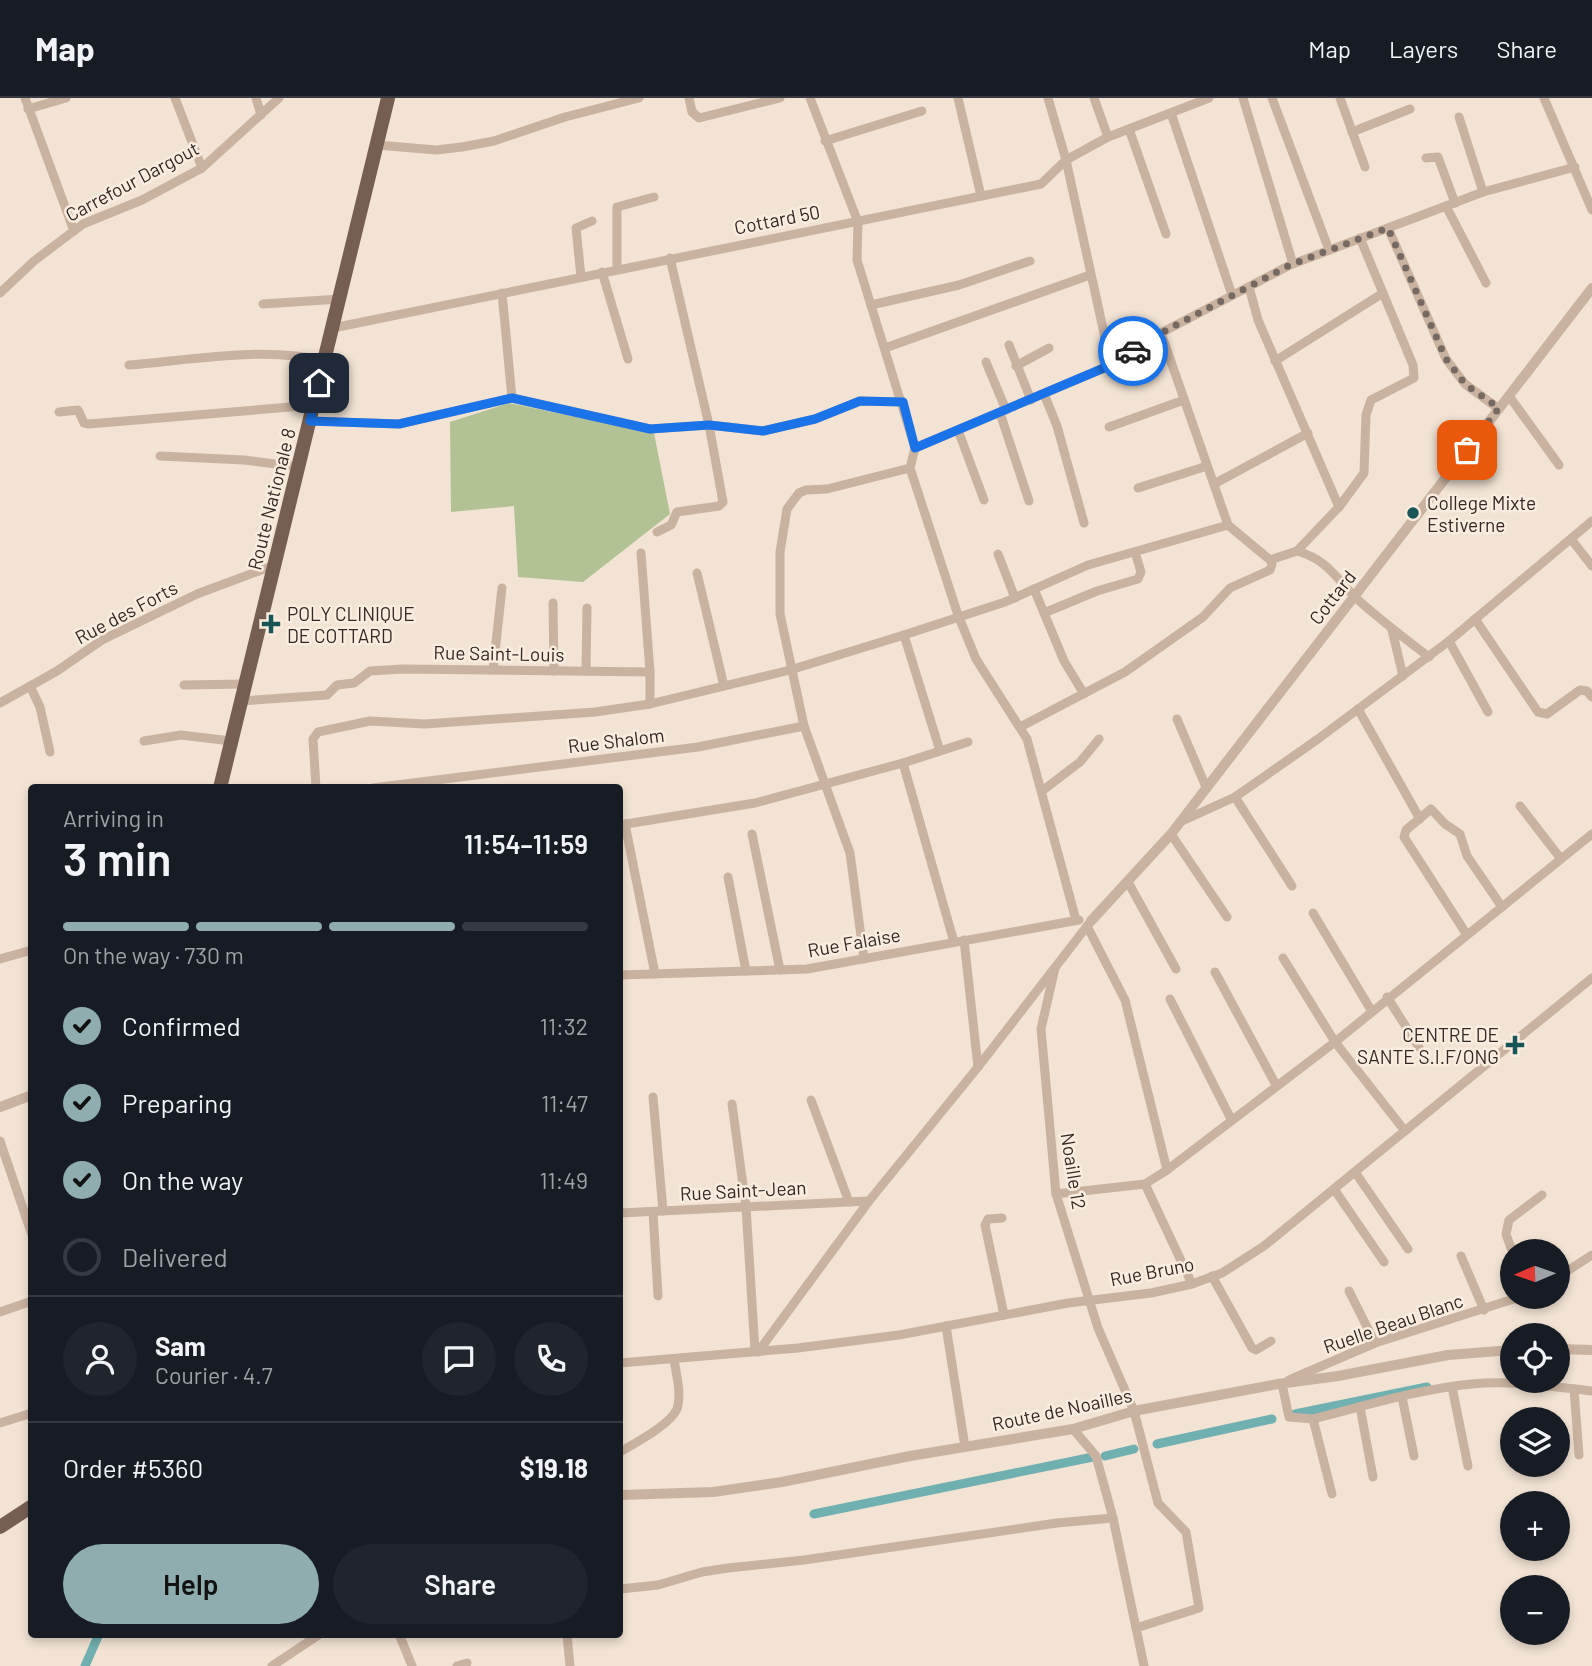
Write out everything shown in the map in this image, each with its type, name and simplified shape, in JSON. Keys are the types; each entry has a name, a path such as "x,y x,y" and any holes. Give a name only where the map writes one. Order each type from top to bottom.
{"main road":[{"name":"Route Nationale 8","path":"221,784 388,98"},
{"path":"0,1527 28,1509"}],"street":[{"path":"25,98 74,231"},
{"path":"28,109 66,98"},
{"path":"175,98 202,168"},
{"path":"256,98 261,115"},
{"name":"Carrefour Dargout","path":"0,293 83,224 142,200 202,168 279,98"},
{"path":"377,145 436,150 472,145 639,98"},
{"path":"689,98 692,112 699,118 780,98"},
{"path":"810,98 858,222 858,260 915,448 910,468 958,615 976,659 1031,749 1076,920"},
{"path":"958,98 981,196"},
{"path":"1048,98 1066,160 1111,365"},
{"path":"1094,98 1108,137"},
{"name":"Cottard 50","path":"333,328 1041,184 1066,160 1108,137 1209,98"},
{"path":"1243,98 1293,264"},
{"path":"1272,98 1329,250"},
{"path":"1340,98 1365,167"},
{"path":"1544,98 1592,210"},
{"path":"1353,132 1409,109"},
{"path":"825,141 922,111"},
{"path":"1171,113 1232,295"},
{"path":"1459,117 1483,192"},
{"path":"1129,129 1166,234"},
{"path":"1426,158 1437,155 1451,204 1486,283"},
{"path":"915,448 1111,365 1161,333 1293,264 1483,192 1575,167"},
{"path":"617,269 617,207 653,197"},
{"path":"581,276 576,228 592,221"},
{"path":"1388,228 1446,359 1465,384 1499,408"},
{"path":"1270,560 1297,551 1339,507 1366,468 1365,435 1371,400 1414,378 1413,365 1360,238"},
{"path":"657,532 671,525 677,512 719,506 723,502 709,425 670,258"},
{"path":"871,305 959,285 1030,261"},
{"path":"602,272 628,359"},
{"path":"885,348 1090,275"},
{"path":"1249,286 1258,320 1339,507"},
{"name":"Cottard","path":"1089,923 1171,834 1592,288"},
{"path":"502,293 512,398"},
{"path":"1275,361 1383,293"},
{"path":"262,304 340,299"},
{"path":"1020,727 1125,672 1203,617 1230,588 1270,570 1270,560 1228,525 1161,333"},
{"path":"1009,345 1031,400"},
{"path":"1016,366 1049,348"},
{"path":"130,365 253,355 303,357 325,361"},
{"path":"986,362 1029,501"},
{"path":"1044,394 1058,426 1084,523"},
{"path":"1508,396 1559,465"},
{"path":"310,421 399,424 512,398 650,429 709,425 763,431 815,419 860,401 903,402"},
{"path":"1109,427 1184,400"},
{"path":"59,412 79,411 82,420 89,424 313,405"},
{"path":"958,430 984,500"},
{"path":"1214,484 1308,433"},
{"path":"160,456 244,460 298,467"},
{"path":"1138,488 1207,466"},
{"path":"864,959 850,853 804,726 790,670 778,595 780,552 787,509 806,489 827,488 910,468"},
{"path":"1180,822 1234,797 1358,709 1449,641 1592,521"},
{"path":"316,784 313,736 318,732 370,721 425,724 595,712 650,704 790,670 904,635 1014,598 1088,565 1228,525"},
{"path":"1571,539 1592,566"},
{"path":"1297,551 1328,565 1355,597 1429,656"},
{"path":"1044,613 1097,591 1138,579 1141,572 1135,552"},
{"path":"641,553 650,704"},
{"path":"998,554 1014,598"},
{"name":"Rue des Forts","path":"0,703 57,671 102,640 197,594 275,565"},
{"path":"697,573 724,686"},
{"path":"493,670 502,589"},
{"path":"1034,589 1064,661 1084,694"},
{"path":"553,603 554,671"},
{"path":"586,671 587,608"},
{"path":"1475,619 1538,712 1547,714 1580,690 1587,691 1592,697"},
{"path":"1392,629 1403,676"},
{"path":"904,635 940,751"},
{"path":"1449,641 1488,712"},
{"name":"Rue Saint-Louis","path":"241,701 327,695 337,685 355,683 370,671 650,672"},
{"path":"184,685 245,684"},
{"path":"30,686 40,707 50,752"},
{"path":"1358,709 1420,819"},
{"path":"1177,719 1206,787"},
{"name":"Rue Shalom","path":"405,784 698,747 804,726"},
{"path":"144,741 181,735 231,741"},
{"path":"1042,791 1080,762 1099,739"},
{"path":"623,824 755,803 903,763 968,742"},
{"path":"903,763 959,941 978,1067"},
{"path":"1234,797 1292,886"},
{"path":"1520,806 1561,859"},
{"path":"1467,935 1404,837 1406,830 1433,809 1445,824 1458,831 1467,856 1502,907"},
{"path":"623,829 655,974"},
{"path":"752,834 780,970"},
{"path":"1171,834 1227,917"},
{"path":"1056,1194 1145,1184 1167,1170 1335,1042 1387,997 1592,834"},
{"path":"729,877 746,971"},
{"path":"1128,882 1177,969"},
{"path":"1313,913 1371,1010"},
{"name":"Rue Falaise","path":"623,975 807,969 1076,920 1089,923"},
{"path":"756,1352 869,1201 978,1067 1089,923 1125,1000 1167,1170"},
{"path":"0,959 28,951"},
{"path":"1283,958 1335,1042 1405,1131"},
{"name":"Noaille 12","path":"1055,968 1041,1029 1056,1194 1089,1300 1111,1361 1134,1411 1158,1503 1186,1532 1199,1608 1136,1628"},
{"path":"1215,972 1276,1085"},
{"name":"Rue Bruno","path":"623,1363 756,1352 899,1335 1089,1300 1151,1293 1192,1284 1222,1273 1264,1246 1592,978"},
{"path":"1387,997 1419,1047"},
{"path":"1170,999 1231,1119"},
{"path":"0,1107 28,1096"},
{"path":"653,1097 658,1212 658,1296"},
{"path":"811,1100 849,1202"},
{"path":"732,1104 746,1208 756,1352"},
{"path":"0,1141 28,1223"},
{"path":"1354,1172 1408,1248"},
{"path":"1145,1184 1192,1284"},
{"path":"1334,1189 1384,1262"},
{"path":"1508,1239 1509,1220 1542,1195"},
{"name":"Rue Saint-Jean","path":"623,1213 869,1201"},
{"path":"1002,1218 988,1219 985,1225 1004,1315"},
{"path":"1570,1269 1592,1255"},
{"path":"1461,1256 1484,1310"},
{"path":"1212,1276 1252,1348 1256,1350 1271,1341"},
{"path":"1349,1292 1375,1343"},
{"path":"0,1312 28,1302"},
{"name":"Ruelle Beau Blanc","path":"1280,1384 1375,1343 1500,1304"},
{"path":"946,1326 965,1447"},
{"path":"1570,1349 1592,1350"},
{"name":"Route de Noailles","path":"623,1495 713,1492 782,1482 1073,1429 1134,1411 1280,1384 1448,1355 1500,1351"},
{"path":"623,1450 656,1429 676,1410 678,1397 674,1359"},
{"path":"1280,1384 1289,1417 1313,1419 1452,1387 1503,1383 1592,1391"},
{"path":"1452,1387 1468,1466"},
{"path":"1574,1389 1579,1455"},
{"path":"1402,1397 1414,1456"},
{"path":"1360,1407 1373,1477"},
{"path":"0,1423 28,1414"},
{"path":"1313,1419 1332,1494"},
{"path":"1073,1429 1096,1456 1113,1518 1144,1666"},
{"path":"623,1589 658,1585 702,1572 728,1568 804,1560 1058,1523 1113,1518"},
{"path":"272,1666 314,1638"},
{"path":"401,1638 412,1666"},
{"path":"567,1638 570,1666"}],"green space":[{"path":"509,403 654,433 670,514 583,582 518,577 514,506 451,512 450,422"}],"waterway":[{"path":"1295,1414 1427,1387"},
{"path":"1157,1444 1272,1419"},
{"path":"1105,1456 1134,1449"},
{"path":"814,1514 1093,1457"},
{"path":"85,1666 97,1638"}],"way so far":[{"path":"1133,351 1161,333 1290,265 1388,228 1446,359 1465,384 1499,408 1467,450"}],"place":[{"name":"College Mixte Estiverne","path":"1413,513"},
{"name":"POLY CLINIQUE DE COTTARD","path":"271,624"},
{"name":"CENTRE DE SANTE S.I.F/ONG","path":"1515,1045"}],"route":[{"path":"319,383 310,421 399,424 512,398 650,429 709,425 763,431 815,419 860,401 903,402 915,448 1111,365 1133,351"}]}
